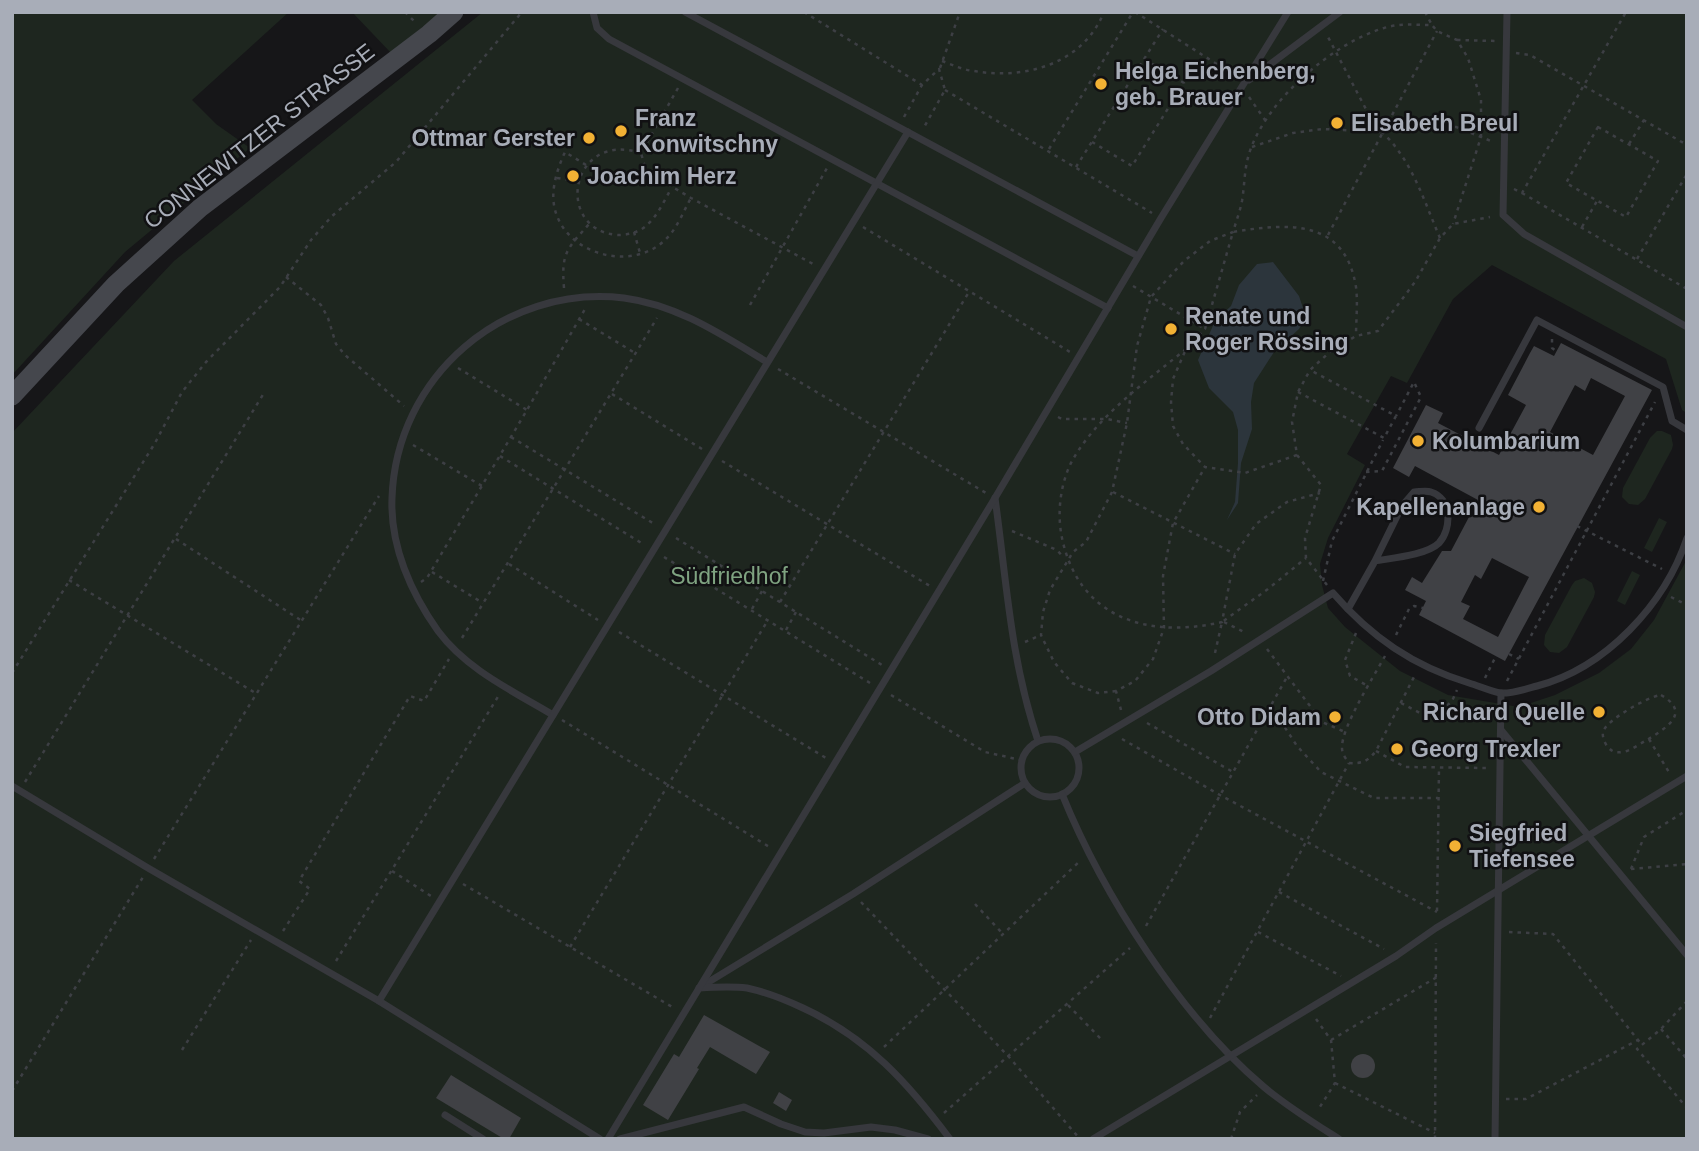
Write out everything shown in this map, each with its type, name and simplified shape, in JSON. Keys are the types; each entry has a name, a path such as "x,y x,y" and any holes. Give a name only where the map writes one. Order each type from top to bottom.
{"street":[{"name":"CONNEWITZER STRASSE","path":"12,396 116,284 200,208 429,34 454,12"}],"lane":[{"path":"593,12 594,21 602,34 1108,308"},
{"path":"685,12 1138,256"},
{"path":"608,1139 939,592 1138,256 1289,12"},
{"path":"1246,82 1340,12"},
{"path":"1507,12 1503,215 1524,234 1687,327"},
{"path":"379,1001 908,132"},
{"path":"553,715 505,687 454,650 412,588 400,558 392,498 396,469 403,439 429,387 448,362 470,340 498,323 565,299 593,296 625,298 664,306 702,324 768,362"},
{"path":"1479,428 1537,320 1663,387 1672,421 1687,430"},
{"path":"1348,609 1402,506 1414,492 1430,491 1441,498 1449,512 1447,528 1439,543 1426,551 1375,561"},
{"path":"995,498 1017,671 1038,741"},
{"path":"1075,752 1211,671 1334,593 1360,624 1390,647 1461,681 1501,693 1549,683 1584,666 1620,640 1661,592 1687,538"},
{"path":"1495,1139 1501,693"},
{"path":"1501,730 1687,955"},
{"path":"1057,739 1075,752 1078,775 1071,788 1062,794 1043,796 1025,783 1020,768 1021,760 1029,747 1038,741 1057,739"},
{"path":"1093,1139 1687,776"},
{"path":"698,988 853,894 1025,783"},
{"path":"16,788 148,868 379,1001 600,1139"},
{"path":"1062,794 1088,854 1139,938 1206,1027 1231,1056 1264,1087 1339,1139"},
{"path":"698,988 750,989 787,1000 820,1016 876,1054 950,1139"},
{"path":"620,1139 744,1107 781,1125 805,1132 824,1133 872,1127 928,1139"},
{"path":"445,1115 482,1139"}],"path":[{"path":"12,673 155,443 182,392 206,362 262,308 311,240 332,216 396,162 522,12"},
{"path":"898,127 922,85 939,69 960,12"},
{"path":"942,61 972,71 1001,74 1051,65 1071,56 1088,40 1104,12"},
{"path":"1048,151 1134,12 1246,82"},
{"path":"1425,12 1437,30 1457,40 1506,41"},
{"path":"1522,193 1626,12"},
{"path":"806,13 922,85"},
{"path":"1306,558 1222,622 1194,628 1164,628 1133,621 1100,606 1077,581 1067,560 1059,522 1061,492 1079,448 1132,394 1186,349 1205,329 1242,201 1245,170 1251,147 1265,120 1294,86 1336,50 1383,28 1432,25"},
{"path":"1321,26 1368,113 1397,146 1415,178 1440,238"},
{"path":"1076,167 1163,29"},
{"path":"1328,236 1437,30"},
{"path":"1334,593 1306,558 1305,538 1321,485 1297,454 1292,422 1298,392 1310,370 1332,350 1356,336 1378,331 1415,282 1440,238 1453,224 1480,137 1481,100 1468,58 1457,40"},
{"path":"1506,52 1530,55 1687,145"},
{"path":"1092,142 1132,166 1184,83 1144,59"},
{"path":"939,69 945,90 1161,218"},
{"path":"684,79 642,153 646,171 672,188 824,270"},
{"path":"918,138 945,90"},
{"path":"1241,91 1249,97 1265,120"},
{"path":"1629,145 1644,120"},
{"path":"1251,147 1293,133 1322,129 1382,132 1419,125 1456,127 1504,146"},
{"path":"1598,127 1629,145 1658,161 1626,217 1566,183 1598,127"},
{"path":"642,153 629,149 604,151 586,165 578,181 578,196 582,213 590,223 608,234 634,232 647,225 672,188"},
{"path":"586,165 565,152 556,178 553,203 558,219 575,240 605,256 624,257 652,249 674,229 691,198"},
{"path":"750,305 832,159"},
{"path":"1637,260 1687,174"},
{"path":"556,178 578,181"},
{"path":"1504,185 1687,289"},
{"path":"1582,227 1597,201"},
{"path":"1453,224 1503,215"},
{"path":"853,221 1079,358"},
{"path":"565,299 562,271 565,251 590,223"},
{"path":"1205,467 1173,523 1163,576 1164,628 1153,659 1135,681 1116,691 1098,693 1072,683 1054,662 1041,635 1043,612 1050,590 1067,560 1086,542 1112,492 1132,394 1137,346 1151,297 1184,261 1210,241 1233,232 1267,227 1303,227 1328,236 1348,260 1356,288 1356,336"},
{"path":"634,232 640,254"},
{"path":"286,277 321,305 336,344 345,355 413,415"},
{"path":"1124,280 1205,329"},
{"path":"780,602 970,292"},
{"path":"412,588 431,572 593,296"},
{"path":"276,942 310,889 299,881 410,696 424,701 664,306"},
{"path":"579,319 635,353"},
{"path":"1186,349 1173,379 1173,426 1183,444 1205,467 1245,473 1297,454"},
{"path":"448,362 527,410"},
{"path":"768,362 995,498"},
{"path":"1310,370 1396,415"},
{"path":"1323,581 1332,541 1366,472 1414,382 1422,397 1382,471 1366,472"},
{"path":"1501,693 1663,387"},
{"path":"1298,392 1384,438"},
{"path":"16,788 264,393"},
{"path":"611,394 939,592"},
{"path":"1647,400 1654,404"},
{"path":"1046,411 1062,419 1107,419 1127,423"},
{"path":"511,437 891,670"},
{"path":"403,439 482,486"},
{"path":"500,456 985,752 1021,760"},
{"path":"12,1091 396,469"},
{"path":"1112,492 1235,554"},
{"path":"1211,671 1235,554 1256,524 1287,502 1320,493"},
{"path":"999,526 1057,550 1067,560"},
{"path":"1577,526 1671,574"},
{"path":"175,538 302,621"},
{"path":"508,564 834,763"},
{"path":"431,572 483,603"},
{"path":"69,580 257,694"},
{"path":"751,610 762,591"},
{"path":"1661,592 1687,605"},
{"path":"1421,664 1376,751 1368,760 1359,764 1349,763 1342,748 1345,733 1409,609 1414,606 1423,608"},
{"path":"785,631 796,612"},
{"path":"570,947 768,620"},
{"path":"1222,622 1260,639 1322,722 1345,733"},
{"path":"1360,624 1345,660 1350,676 1369,686"},
{"path":"1509,654 1519,659"},
{"path":"1480,687 1496,656"},
{"path":"936,1120 1139,938 1287,677"},
{"path":"1401,703 1420,713 1440,712 1452,701 1461,681"},
{"path":"329,972 505,687"},
{"path":"1116,691 1124,723"},
{"path":"1661,695 1671,700 1675,707 1675,717 1668,726 1649,739 1626,752 1615,753 1603,739 1603,731 1609,723 1652,696 1661,695"},
{"path":"1270,705 1297,746 1321,772 1374,798 1438,798"},
{"path":"553,715 780,853"},
{"path":"1136,716 1233,772"},
{"path":"1110,732 1220,795 1437,912"},
{"path":"1649,739 1675,783"},
{"path":"1376,751 1405,767 1501,768"},
{"path":"1206,1027 1349,763"},
{"path":"1435,1139 1438,768"},
{"path":"1687,810 1644,837 1631,869 1687,864"},
{"path":"876,1054 1088,854"},
{"path":"391,871 439,901"},
{"path":"454,878 683,1014"},
{"path":"1279,892 1396,956"},
{"path":"853,894 1009,1057 1080,1139"},
{"path":"975,904 1003,934"},
{"path":"182,1050 256,931"},
{"path":"1499,931 1553,934 1642,1045"},
{"path":"1258,932 1353,982"},
{"path":"1331,1040 1437,976"},
{"path":"1687,1001 1661,1029 1637,1049 1687,1108"},
{"path":"1068,1004 1101,1039"},
{"path":"1309,1009 1331,1040 1335,1083 1311,1122"},
{"path":"1661,1029 1687,1059"},
{"path":"1496,1099 1526,1099 1638,1040"},
{"path":"1335,1083 1435,1133"},
{"path":"1231,1139 1240,1112 1264,1087"}],"green space":[{"path":"12,12 289,12 192,100 216,124 250,148 125,252 12,375"},
{"path":"352,12 454,12 392,54"},
{"name":"Südfriedhof","path":"483,12 1687,12 1687,413 1682,410 1666,359 1492,265 1453,299 1407,383 1391,376 1347,454 1365,465 1328,538 1320,564 1328,608 1345,627 1400,671 1448,695 1519,707 1555,695 1599,673 1631,649 1654,620 1687,559 1687,1139 12,1139 12,433 174,261"},
{"path":"1657,431 1671,435 1672,449 1645,499 1638,505 1629,504 1622,497 1623,488 1650,438"},
{"path":"1659,518 1667,522 1652,552 1644,548"},
{"path":"1632,571 1640,575 1625,605 1617,601"},
{"path":"1584,578 1592,583 1594,597 1567,647 1559,653 1550,652 1544,645 1545,635 1572,585"}],"shaded area":[{"path":"1273,262 1299,296 1306,317 1299,329 1274,352 1254,383 1251,402 1252,429 1241,463 1238,503 1227,520 1235,502 1238,430 1233,412 1209,388 1198,360 1215,321 1231,306 1239,285 1257,264"}],"building":[{"name":"Kapellenanlage","path":"1561,343 1652,390 1505,661 1419,615 1426,601 1405,590 1412,577 1422,583 1442,551 1451,551 1478,500 1415,466 1409,477 1393,468 1426,405 1443,413 1438,423 1499,455 1526,405 1508,395 1530,353 1534,346 1554,356","holes":["1591,378 1625,396 1593,455 1550,432 1575,385 1585,391","1492,558 1529,577 1498,637 1463,619 1470,606 1461,602 1475,575 1481,579"]},
{"path":"704,1015 770,1052 756,1074 710,1047 668,1120 643,1105 674,1054 679,1057"},
{"path":"1363,1054 1371,1058 1375,1066 1371,1074 1363,1078 1355,1074 1351,1066 1355,1058"},
{"path":"451,1075 521,1118 509,1139 504,1139 436,1098"},
{"path":"779,1092 792,1100 786,1111 773,1103"}],"place":[{"name":"Helga Eichenberg, geb. Brauer","path":"1101,84"},
{"name":"Elisabeth Breul","path":"1337,123"},
{"name":"Franz Konwitschny","path":"621,131"},
{"name":"Ottmar Gerster","path":"589,138"},
{"name":"Joachim Herz","path":"573,176"},
{"name":"Renate und Roger Rössing","path":"1171,329"},
{"name":"Kolumbarium","path":"1418,441"},
{"name":"Kapellenanlage","path":"1539,507"},
{"name":"Richard Quelle","path":"1599,712"},
{"name":"Otto Didam","path":"1335,717"},
{"name":"Georg Trexler","path":"1397,749"},
{"name":"Siegfried Tiefensee","path":"1455,846"}]}
